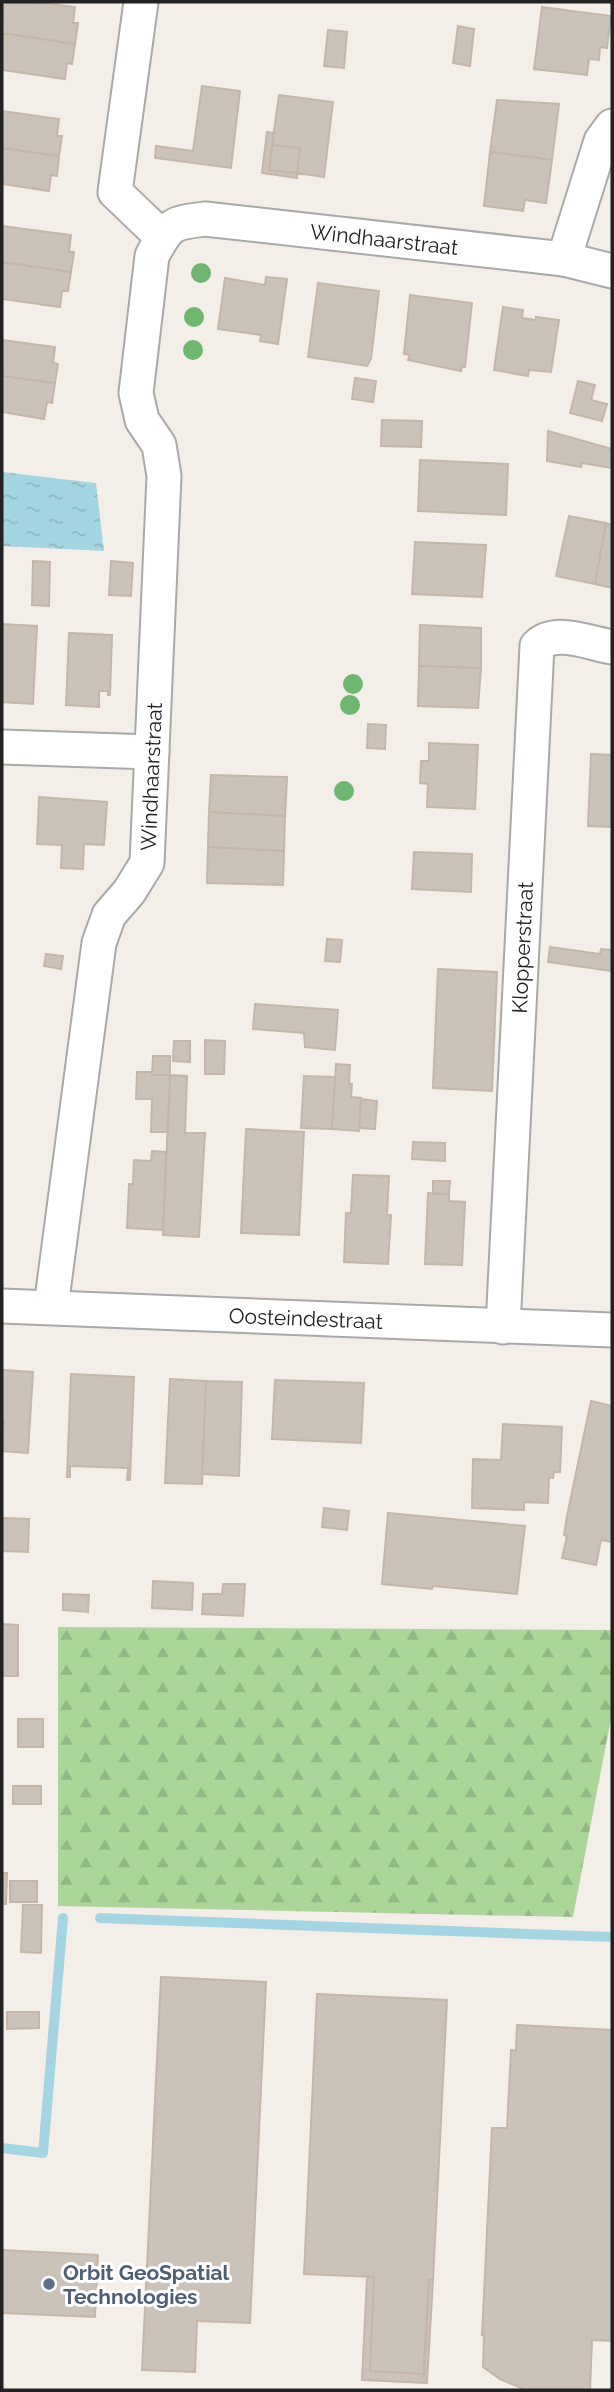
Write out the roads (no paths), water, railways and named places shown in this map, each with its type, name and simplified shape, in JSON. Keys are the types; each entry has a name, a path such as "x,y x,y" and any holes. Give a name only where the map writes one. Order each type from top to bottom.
{"street":[{"path":"141,2 115,192 162,237"},
{"path":"564,259 601,141 612,126"},
{"name":"Windhaarstraat","path":"51,1307 99,943 109,915 130,892 147,863 164,476 159,445 142,420 136,393 152,256 162,237 177,222 205,219 564,259 612,271"},
{"name":"Klopperstraat","path":"503,1327 537,646 544,639 557,636 612,647"},
{"path":"2,747 152,752"},
{"name":"Oosteindestraat","path":"2,1306 612,1330"}],"water":[{"path":"2,472 96,483 104,551 2,546"}],"waterway":[{"path":"2,2148 43,2153 63,1918"},
{"path":"100,1918 612,1937"}],"place":[{"name":"Orbit GeoSpatial Technologies","path":"49,2284"}]}
